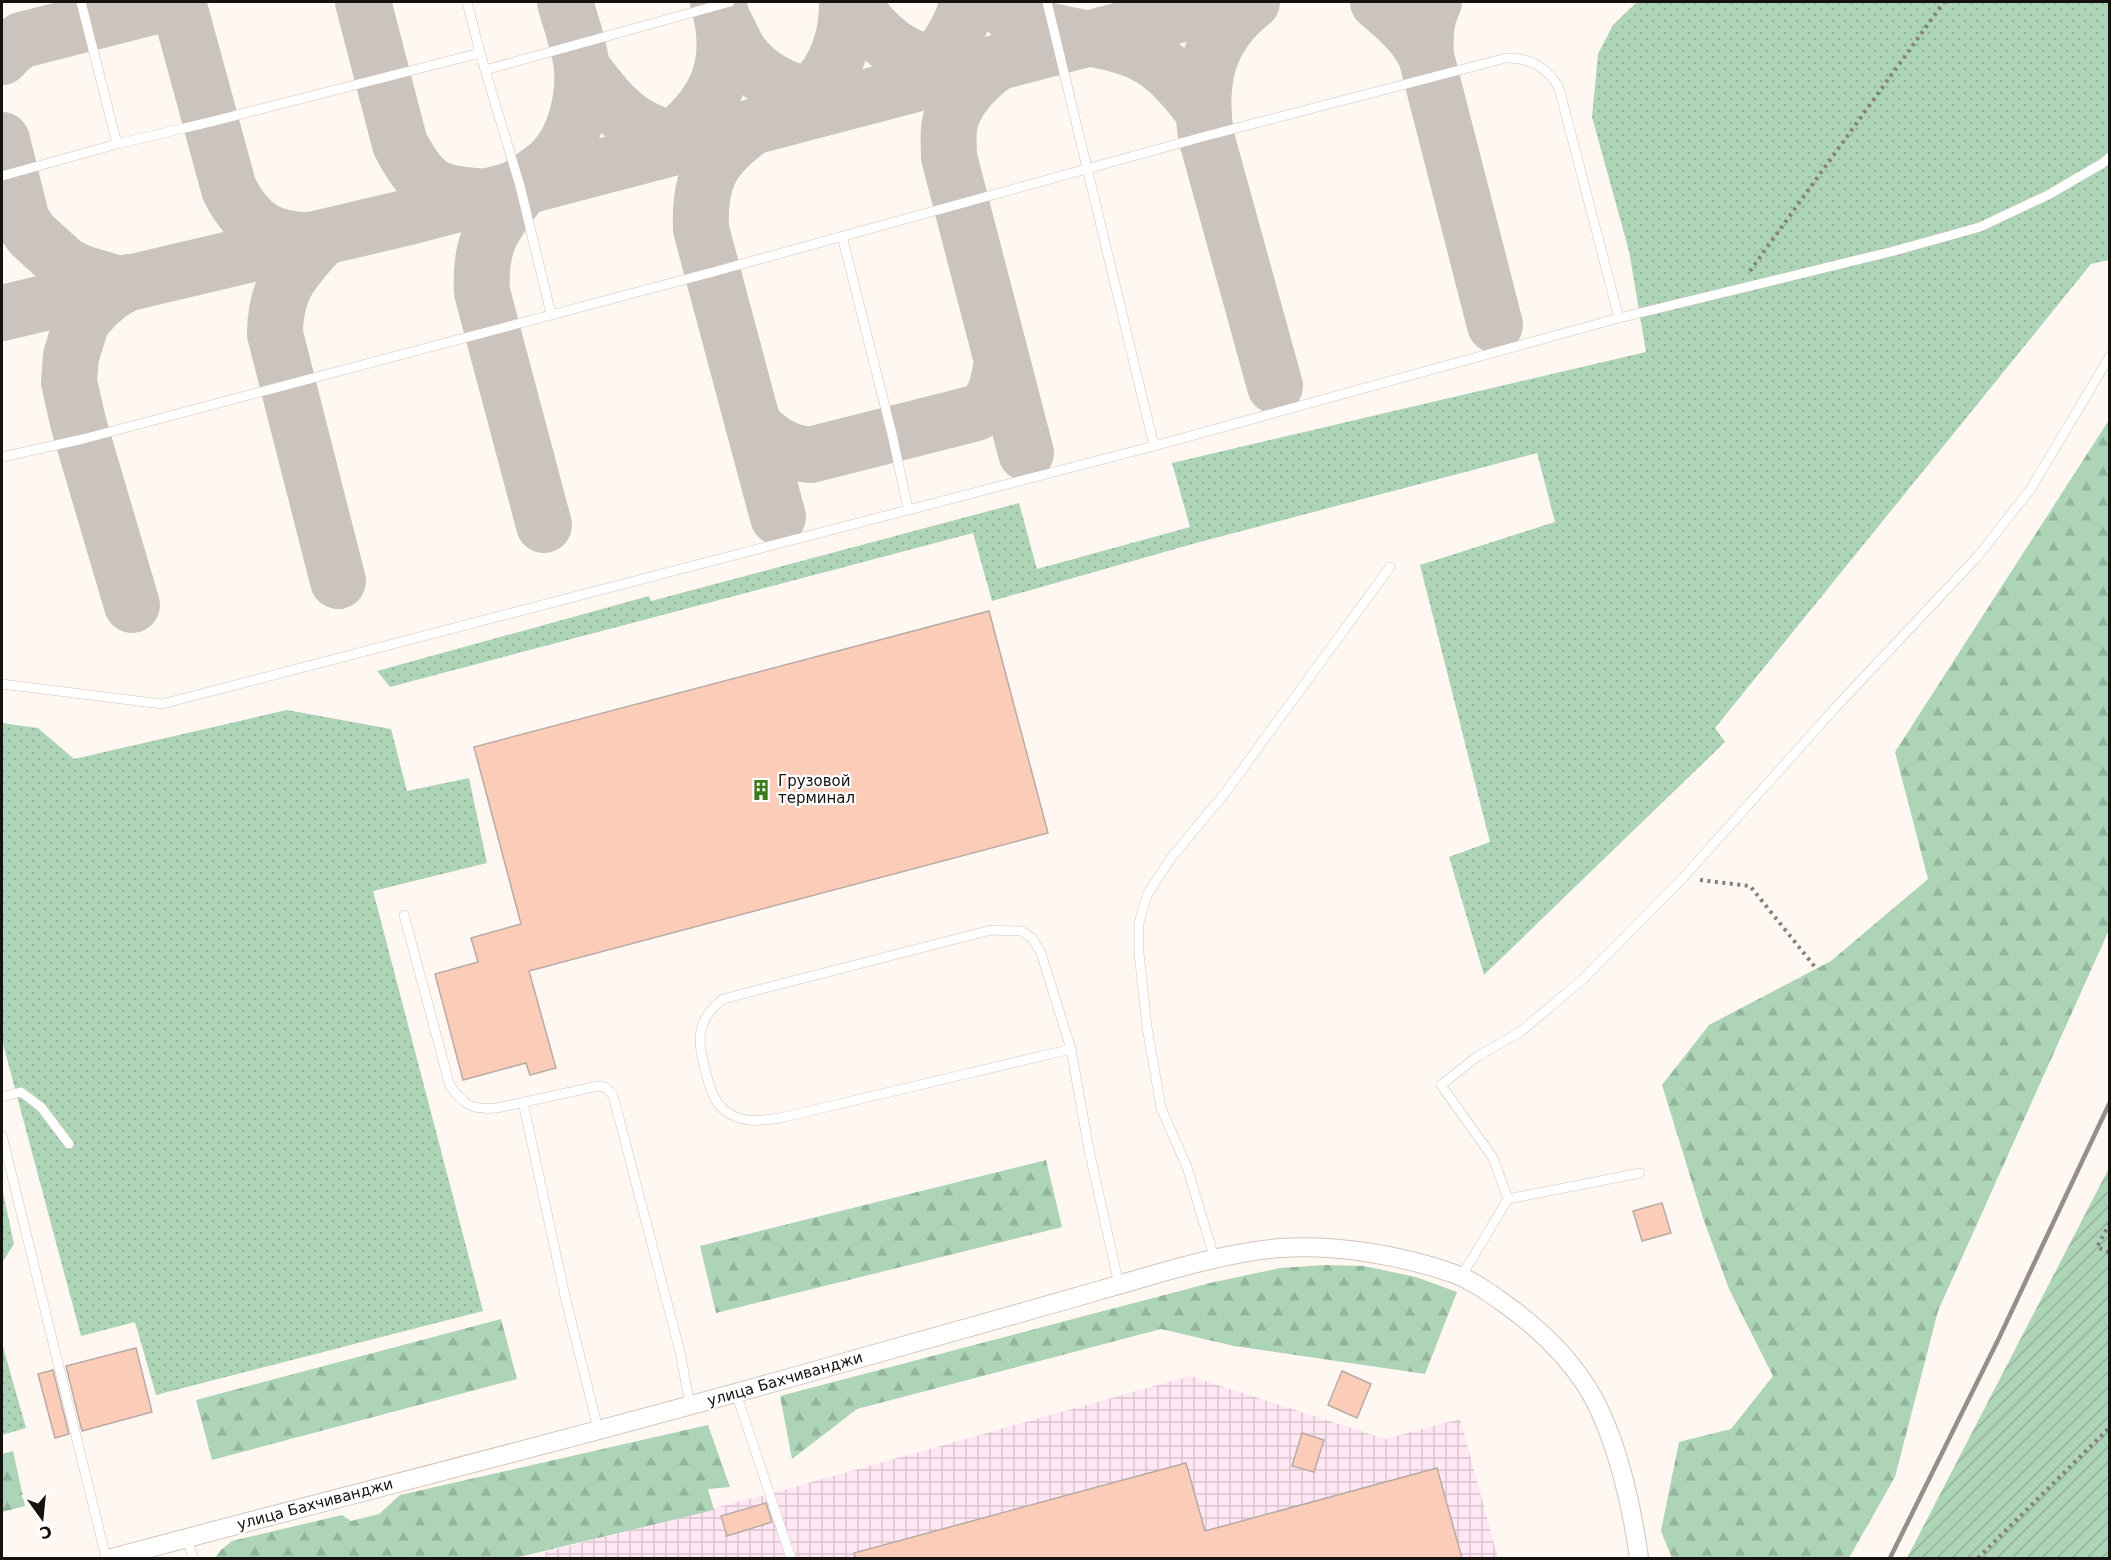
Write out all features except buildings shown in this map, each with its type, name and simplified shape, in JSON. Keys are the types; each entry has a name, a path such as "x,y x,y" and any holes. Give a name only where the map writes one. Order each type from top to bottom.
{"street":[{"name":"улица Бахчиванджи","path":"112,1558 690,1406 1215,1260 1279,1248 1314,1248 1385,1256 1461,1277 1483,1288 1539,1330 1560,1352 1593,1399 1610,1439 1634,1516 1639,1558"}],"lane":[{"path":"81,2 117,144"},
{"path":"467,2 520,186 551,314"},
{"path":"485,70 730,2"},
{"path":"1047,2 1154,446"},
{"path":"2,176 117,144 480,53"},
{"path":"2,457 83,439 1206,136 1506,58 1530,61 1553,77 1559,88 1618,318"},
{"path":"2,684 162,704 1154,446 1618,318 1894,251 1980,227 2048,195 2103,163 2109,157"},
{"path":"842,236 892,434 908,509"},
{"path":"1509,1199 1494,1158 1441,1085 1479,1056 1520,1032 1581,981 1681,880 1836,706 1978,556 2030,489 2109,356"},
{"path":"1215,1260 1187,1167 1161,1108 1147,1027 1139,953 1139,923 1147,895 1171,858 1225,793 1390,567"},
{"path":"404,915 450,1086 460,1100 472,1107 497,1108 598,1086 605,1087 613,1095 680,1352 690,1406"},
{"path":"1071,1049 780,1118 754,1122 734,1116 722,1108 712,1093 699,1050 702,1024 710,1009 723,999 991,930 1021,931 1032,938 1041,953 1071,1049 1089,1150 1119,1285"},
{"path":"2,1097 21,1092 41,1107 69,1144"},
{"path":"523,1102 565,1296 598,1429"},
{"path":"2,1136 106,1558"},
{"path":"1461,1277 1509,1199 1640,1173"},
{"path":"736,1393 791,1558"},
{"path":"187,1538 193,1558"}],"path":[{"path":"1736,289 1944,2"},
{"path":"1681,880 1710,880 1750,886 1815,967"},
{"path":"2109,1223 2097,1247 2109,1253"},
{"path":"1978,1558 2109,1427"}],"shaded area":[{"path":"1190,1376 1385,1439 1460,1419 1498,1558 546,1558 545,1552 769,1494"}],"green space":[{"path":"1637,2 2109,2 2109,260 2091,264 1715,728 1725,742 1484,975 1449,857 1490,842 1420,565 1555,522 1537,453 1196,543 992,601 973,533 390,687 377,671 649,596 651,601 1019,503 1037,569 1190,527 1172,463 1646,352 1629,251 1592,117 1598,54 1613,25"},
{"path":"2109,420 2109,930 1938,1311 1895,1477 1849,1558 1672,1558 1661,1531 1679,1442 1731,1429 1773,1376 1729,1289 1703,1218 1662,1085 1709,1025 1831,961 1928,879 1895,752"},
{"path":"287,710 391,729 407,791 469,778 487,863 373,891 483,1311 156,1395 135,1322 81,1336 2,1040 2,723 38,728 74,759"},
{"path":"1046,1160 1062,1227 716,1313 700,1246"},
{"path":"2109,1168 2109,1558 1907,1558"},
{"path":"2,1188 14,1244 2,1263"},
{"path":"1325,1265 1364,1266 1416,1277 1457,1292 1425,1374 1234,1346 1161,1329 857,1409 792,1459 780,1396 1210,1283 1280,1268"},
{"path":"501,1319 517,1379 212,1460 196,1400"},
{"path":"2,1343 26,1428 2,1435"},
{"path":"708,1425 730,1487 708,1489 714,1510 515,1558 215,1558 232,1541 342,1515 351,1521 379,1514 400,1495"},
{"path":"13,1451 25,1506 2,1512 2,1454"}],"taxiway":[{"path":"2,57 22,40 171,2"},
{"path":"178,2 229,189 236,202 244,213 262,229 285,238 313,240"},
{"path":"363,2 400,144 409,160 417,172 434,187 455,194 487,197"},
{"path":"515,189 540,172 561,152 572,130 580,105 581,61 565,2"},
{"path":"657,152 693,121 716,88 725,49 718,2"},
{"path":"782,114 811,93 831,68 843,37 847,2"},
{"path":"851,2 875,31 900,52 931,64 968,67"},
{"path":"908,83 931,66 944,51 955,35 967,2"},
{"path":"997,2 1011,14 1027,23 1062,34 1117,44 1145,55 1173,75 1203,111"},
{"path":"2,313 413,216 1228,2"},
{"path":"1252,2 1225,30 1216,45 1205,79 1204,116 1206,136 1275,386"},
{"path":"1378,2 1411,33 1426,56"},
{"path":"1434,2 1426,28 1426,56 1495,325"},
{"path":"724,22 746,61 770,80 798,93 844,100"},
{"path":"996,63 973,83 955,108 949,128 949,157 1026,453"},
{"path":"582,68 597,88 632,122 659,135 700,140"},
{"path":"752,127 726,148 710,170 702,196 701,229 778,517"},
{"path":"2,140 22,221 32,235 65,265 82,273 119,284"},
{"path":"523,187 496,223 486,246 483,259 482,292 544,525"},
{"path":"322,238 287,281 278,304 275,334 338,581"},
{"path":"129,282 110,293 82,321 71,356 69,382 78,422 132,605"},
{"path":"753,424 778,445 810,455 976,413 983,409 992,398 998,384 1002,362"}],"railway":[{"path":"1890,1558 1999,1338 2110,1102"}],"place":[{"name":"Грузовой терминал","path":"761,790"}]}
